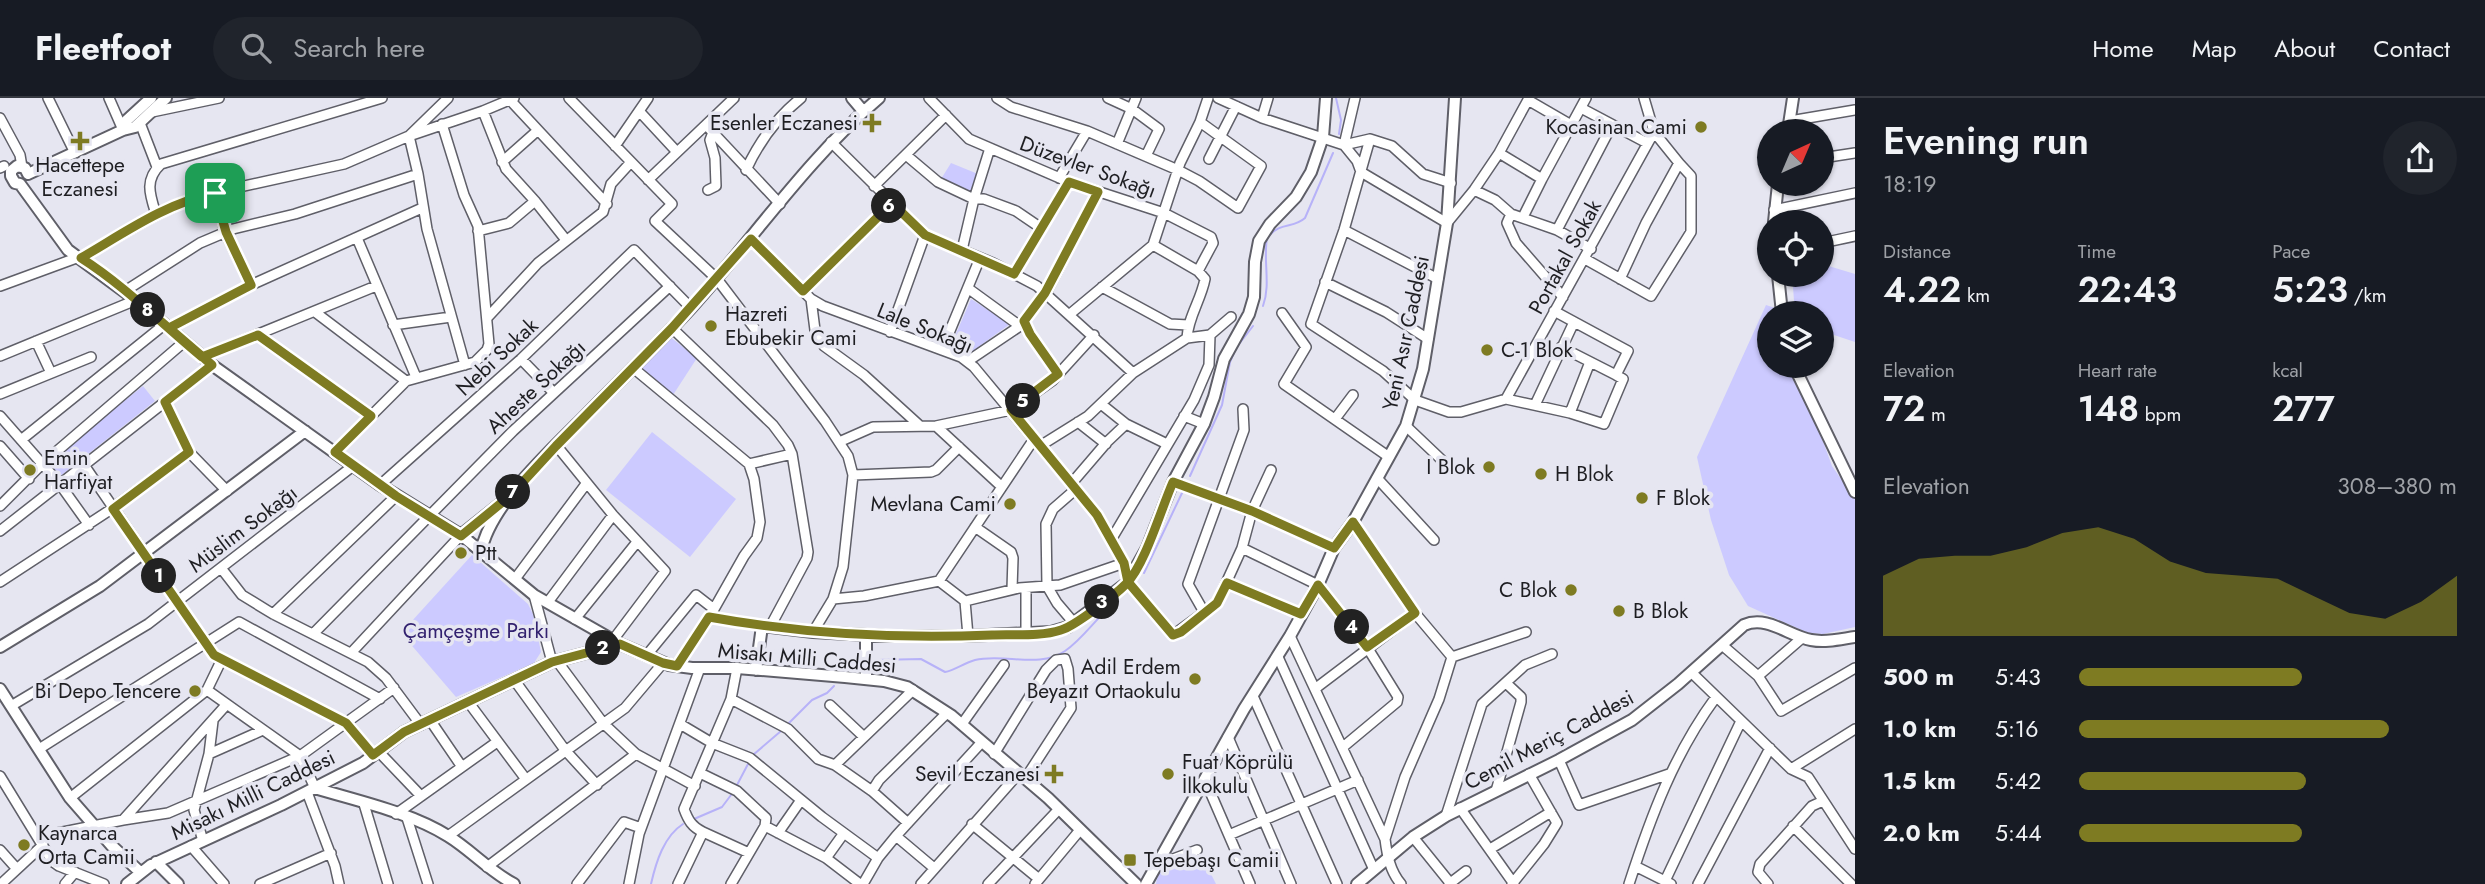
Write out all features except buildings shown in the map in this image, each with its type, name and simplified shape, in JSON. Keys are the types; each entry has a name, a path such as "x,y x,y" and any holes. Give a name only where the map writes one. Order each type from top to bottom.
{"street":[{"path":"48,98 75,153"},
{"path":"109,98 123,130"},
{"path":"123,130 126,121 150,98"},
{"path":"11,168 75,153 135,127 166,98"},
{"path":"152,112 219,98"},
{"path":"156,214 149,187 150,179 157,167 168,160 382,98"},
{"path":"409,136 448,98"},
{"path":"569,98 672,204 655,220 717,279 848,456 853,475 843,567 833,598 813,632"},
{"path":"648,180 677,152 710,128 734,98"},
{"path":"746,170 768,132 800,98"},
{"path":"852,98 863,111"},
{"path":"351,653 461,536 511,495 672,328 717,279 831,142 879,98"},
{"name":"Düzevler Sokağı","path":"929,98 969,139 1064,180 1164,213 1211,237 1213,243 1198,271"},
{"path":"997,98 1011,107 1087,131 1178,170 1238,208 1261,166 1200,122"},
{"path":"1108,98 1132,109 1159,129 1146,156"},
{"path":"1117,144 1136,98"},
{"path":"1070,314 1153,246 1178,170 1208,98"},
{"path":"1218,98 1262,118 1344,145 1357,161 1361,172 1447,223 1499,153 1528,99 1571,125"},
{"path":"1262,118 1268,98"},
{"path":"646,656 696,595 712,613 766,626 866,635 968,636 1058,631 1074,623 1128,582 1147,548 1173,482 1204,424 1224,359 1249,314 1254,297 1255,262 1259,241 1270,224 1304,186 1319,152 1326,98"},
{"path":"1344,145 1355,98"},
{"name":"Yeni Asır Caddesi","path":"1146,884 1228,737 1290,636 1318,585 1334,548 1353,522 1406,426 1415,400 1428,339 1447,223 1455,98"},
{"path":"1524,217 1586,98"},
{"path":"1585,259 1651,296 1691,232 1691,176 1654,132 1644,98 1631,98"},
{"path":"1790,119 1793,98"},
{"path":"0,286 80,258 156,214 184,202 344,164 409,136 512,99 537,131 607,204"},
{"path":"615,146 644,99"},
{"path":"1209,159 1236,106"},
{"path":"1581,108 1647,143"},
{"path":"639,110 677,152"},
{"path":"1818,119 1855,110"},
{"path":"483,111 502,162 566,240"},
{"path":"874,186 946,116"},
{"path":"0,118 20,155 11,168 12,179 20,184 63,244 125,291 212,365 396,496 461,536 534,595 617,642 665,571 613,515 556,446"},
{"path":"139,123 157,167"},
{"path":"335,452 411,379 475,362 487,350 489,344 478,231 442,124"},
{"path":"1557,230 1612,125"},
{"path":"710,128 780,204"},
{"path":"708,190 716,186 710,128"},
{"path":"502,162 537,131"},
{"path":"1014,274 1041,228 1087,131"},
{"name":"Portakal Sokak","path":"1506,399 1654,132"},
{"path":"409,136 434,259 465,365"},
{"path":"1344,145 1370,139 1392,146 1423,174 1451,183"},
{"path":"1370,139 1344,230 1311,324 1383,371 1415,400 1449,412 1461,412 1506,399 1570,413 1604,424 1623,379 1561,347"},
{"path":"831,142 925,235 1037,286 1133,373"},
{"path":"962,250 974,198 990,148"},
{"path":"1499,153 1542,179"},
{"path":"1834,156 1855,153"},
{"path":"906,155 938,182 974,198 1016,211 1041,228"},
{"path":"487,318 538,263 603,212 611,184 631,162"},
{"path":"1620,279 1646,223 1679,163"},
{"path":"125,291 200,243 226,232 351,197 418,174"},
{"path":"1474,190 1495,200 1511,214 1557,230 1591,249"},
{"path":"968,361 1022,323 1045,293 1098,192"},
{"path":"215,193 226,232 251,285"},
{"path":"1795,210 1855,193"},
{"path":"478,231 509,223 535,201"},
{"path":"803,291 892,203"},
{"path":"21,440 167,326 422,208"},
{"path":"1511,214 1507,223 1516,243 1563,297"},
{"path":"1344,230 1438,279"},
{"path":"890,332 925,235"},
{"path":"1834,240 1855,236"},
{"path":"358,238 393,325 411,379"},
{"name":"Lale Sokağı","path":"751,239 811,299 846,316 968,361 1097,515 1124,563 1128,582"},
{"path":"1153,246 1198,271 1205,279 1188,326 1187,338"},
{"name":"Nebi Sokak","path":"380,485 521,359 634,250 670,286"},
{"path":"942,350 980,258"},
{"path":"1325,282 1386,313 1428,339"},
{"path":"202,357 376,286"},
{"path":"670,286 691,308"},
{"name":"Aheste Sokağı","path":"313,634 554,393 670,286"},
{"path":"1102,287 1170,324 1188,326"},
{"path":"969,289 1022,323 1058,374"},
{"path":"811,299 815,330 824,346 864,375 919,425"},
{"path":"0,356 136,300"},
{"path":"1555,310 1628,351 1616,376"},
{"path":"315,312 411,379"},
{"path":"1282,313 1306,347 1284,384 1389,457"},
{"path":"393,325 451,317"},
{"path":"833,598 864,596 939,581 1002,487 1037,442 1078,422 1133,373 1187,338 1210,335 1231,317"},
{"path":"1535,405 1574,322"},
{"path":"672,328 773,425 792,454 808,552 766,626 756,670"},
{"path":"258,335 371,416"},
{"path":"839,442 873,427 936,426 1011,410 1058,374 1094,335"},
{"path":"1111,540 1194,400 1209,365 1210,335"},
{"path":"36,341 51,373"},
{"path":"0,506 42,464 184,342"},
{"path":"0,394 91,357"},
{"path":"521,359 554,393"},
{"path":"1570,413 1590,362"},
{"path":"0,531 212,365"},
{"path":"632,367 749,464 754,479 760,531 677,666"},
{"path":"1800,378 1855,492"},
{"path":"1335,419 1353,395"},
{"path":"165,402 189,452 227,491"},
{"path":"1101,404 1126,424 1167,444"},
{"path":"1204,612 1188,584 1244,430 1243,409"},
{"path":"0,416 59,483 89,525"},
{"path":"1184,416 1204,424"},
{"path":"1078,422 1106,444"},
{"path":"1074,623 1047,586 1046,524 1053,509 1106,444 1126,424"},
{"path":"936,426 1002,487"},
{"path":"1406,426 1446,464"},
{"path":"0,647 100,586 305,431"},
{"path":"0,446 29,479"},
{"path":"853,475 931,472 959,447"},
{"path":"0,582 113,509 189,452"},
{"path":"749,464 792,454"},
{"path":"83,465 214,655 346,723 421,796"},
{"name":"Müslim Sokağı","path":"11,706 148,624 353,466"},
{"path":"1128,582 1173,635 1181,632 1217,603 1242,548 1252,511 1270,470"},
{"path":"1377,478 1434,540"},
{"path":"1173,482 1252,511 1334,548"},
{"path":"515,579 586,484"},
{"path":"481,552 487,530 511,495"},
{"path":"273,614 396,496"},
{"path":"548,602 613,515"},
{"path":"1353,522 1415,613 1452,657"},
{"path":"975,527 1010,552 1013,558 1012,589"},
{"path":"575,619 637,542"},
{"path":"1242,548 1318,585 1367,647 1397,693 1398,700 1343,747"},
{"path":"965,601 1012,589 1072,582 1124,563"},
{"path":"221,568 242,595 273,614 368,662 426,723 462,767"},
{"path":"939,581 965,601 968,636"},
{"path":"1227,583 1301,614"},
{"path":"1026,587 1026,634"},
{"path":"534,595 555,662 603,723 636,754 695,786"},
{"path":"1316,688 1415,613"},
{"path":"39,749 239,622 380,699"},
{"name":"Cemil Meriç Caddesi","path":"1357,884 1413,837 1446,816 1632,720 1692,673 1740,628 1752,622 1764,622 1802,638 1820,641 1855,635"},
{"path":"1452,657 1526,632"},
{"path":"866,635 866,679"},
{"path":"1290,636 1385,839 1395,877 1401,884"},
{"path":"1758,676 1802,638"},
{"name":"Misakı Milli Caddesi","path":"127,884 156,862 363,763 404,732 555,662 617,642 663,663 677,666 737,668 866,679 890,682 913,690 962,724 1022,776 1136,884"},
{"path":"1722,645 1758,676 1781,711 1855,668"},
{"path":"1446,816 1482,704 1525,665 1552,654"},
{"path":"1278,657 1374,870"},
{"path":"1385,839 1405,777 1438,699 1452,657"},
{"path":"70,798 207,690 222,659"},
{"path":"921,884 972,824 1022,776 1072,708 1069,669 1065,659 1056,660 1046,670 994,754"},
{"path":"448,836 625,708 663,663"},
{"path":"962,724 1004,665"},
{"path":"629,884 641,828 700,668"},
{"path":"737,668 732,699 684,809 696,829 750,853"},
{"path":"1692,673 1791,769 1808,777 1855,849"},
{"path":"515,681 565,750 597,785"},
{"path":"1496,791 1521,702 1521,697 1506,683"},
{"path":"1,884 40,841 92,825 168,813 195,803 300,756 394,688"},
{"path":"0,689 70,798 92,825 140,872"},
{"path":"207,690 300,756 339,884"},
{"path":"835,765 913,690"},
{"path":"1253,696 1337,884"},
{"path":"1629,884 1669,774 1692,730 1716,696"},
{"path":"732,699 788,729 818,759 835,765 872,791 908,822"},
{"path":"469,703 525,778"},
{"path":"123,820 227,704"},
{"path":"830,705 864,737"},
{"path":"872,791 879,780 947,713"},
{"path":"203,841 194,810 209,754 213,719"},
{"path":"1635,866 1668,882 1741,721"},
{"path":"680,724 712,743 750,758 878,858"},
{"path":"1791,769 1855,729"},
{"path":"209,754 263,730"},
{"path":"1228,737 1291,884"},
{"path":"402,816 421,796 497,742"},
{"path":"765,826 826,859 862,884 896,836 981,743"},
{"path":"1698,884 1770,748"},
{"path":"487,867 636,754"},
{"path":"1559,760 1579,805 1669,774"},
{"path":"700,773 737,791 766,818 765,826 731,884"},
{"path":"1460,808 1513,884 1545,844 1556,823 1529,774"},
{"path":"0,776 52,861 104,884"},
{"path":"1205,780 1250,884"},
{"path":"1229,835 1358,780"},
{"path":"311,790 364,803 448,836 487,867 514,884"},
{"path":"778,833 801,800"},
{"path":"1768,884 1758,872 1760,864 1812,806 1823,801"},
{"path":"364,803 388,884"},
{"path":"988,884 1059,809"},
{"path":"1490,849 1550,812"},
{"path":"402,816 428,884"},
{"path":"576,884 624,822 641,828"},
{"path":"972,824 1037,882 1080,830"},
{"path":"1793,827 1851,884"},
{"path":"678,884 704,832"},
{"path":"826,859 844,833"},
{"path":"896,836 934,867"},
{"path":"1413,837 1450,884 1466,871"},
{"path":"191,846 223,884"},
{"path":"0,850 17,869"},
{"path":"1157,866 1196,850"},
{"path":"260,884 331,853"},
{"path":"156,862 174,883"},
{"path":"65,884 75,872"}],"green space":[{"path":"951,163 978,174 972,193 941,179"},
{"path":"1834,268 1855,274 1855,342 1834,335 1834,301 1794,301 1793,287 1834,287"},
{"path":"971,299 1010,324 970,353 952,343"},
{"path":"1757,325 1757,378 1795,378 1812,411 1832,466 1855,499 1855,627 1823,634 1808,633 1748,606 1729,575 1711,520 1697,457"},
{"path":"669,336 697,358 673,395 639,367"},
{"path":"143,386 155,401 59,477 47,463"},
{"path":"652,432 736,499 690,557 606,490"},
{"name":"Çamçeşme Parkı","path":"472,555 528,604 533,614 541,652 534,663 456,697 401,633"},
{"path":"1200,852 1216,884 1156,884 1158,876 1166,866"}],"waterway":[{"path":"1336,98 1341,120 1339,134"},
{"path":"1263,306 1267,238 1277,229 1305,218 1333,153"},
{"path":"1190,476 1222,405 1230,362 1236,348 1253,326"},
{"path":"1144,573 1182,493"},
{"path":"876,660 921,659 945,672 986,658 1044,659 1065,651 1116,602"},
{"path":"789,723 812,700 827,693 834,686"},
{"path":"753,755 781,731"},
{"path":"737,785 748,764"},
{"path":"694,819 722,807 731,795"},
{"path":"651,884 666,842 683,824"}],"place":[{"name":"Esenler Eczanesi","path":"872,123"},
{"name":"Kocasinan Cami","path":"1701,127"},
{"name":"Hacettepe Eczanesi","path":"80,141"},
{"name":"Hazreti Ebubekir Cami","path":"711,326"},
{"name":"C-1 Blok","path":"1487,350"},
{"name":"I Blok","path":"1489,467"},
{"name":"Emin Harfiyat","path":"30,470"},
{"name":"H Blok","path":"1541,474"},
{"name":"F Blok","path":"1642,498"},
{"name":"Mevlana Cami","path":"1010,504"},
{"name":"Ptt","path":"461,553"},
{"name":"C Blok","path":"1571,590"},
{"name":"B Blok","path":"1619,611"},
{"name":"Adil Erdem Beyazıt Ortaokulu","path":"1195,679"},
{"name":"Bi Depo Tencere","path":"195,691"},
{"name":"Sevil Eczanesi","path":"1054,774"},
{"name":"Fuat Köprülü İlkokulu","path":"1168,774"},
{"name":"Kaynarca Orta Camii","path":"24,845"},
{"name":"Tepebaşı Camii","path":"1130,860"}],"route":[{"path":"215,193 199,196 167,209 81,258 136,300 165,324 184,342 202,357 258,335 371,416 335,452 396,496 461,536 511,495 672,328 751,239 803,291 892,203 925,235 1014,274 1069,182 1098,192 1045,293 1024,321 1058,374 1011,410 1097,515 1124,563 1128,582 1173,635 1181,632 1217,603 1227,583 1301,614 1318,585 1367,647 1415,613 1353,522 1334,548 1252,511 1173,482 1147,548 1128,582 1063,629 1044,633 968,636 884,636 813,632 709,617 677,666 663,663 620,644 552,662 404,732 373,755 346,723 214,655 113,509 189,452 165,402 212,365 184,342 169,328 196,312 251,285 226,232 215,193"}]}
